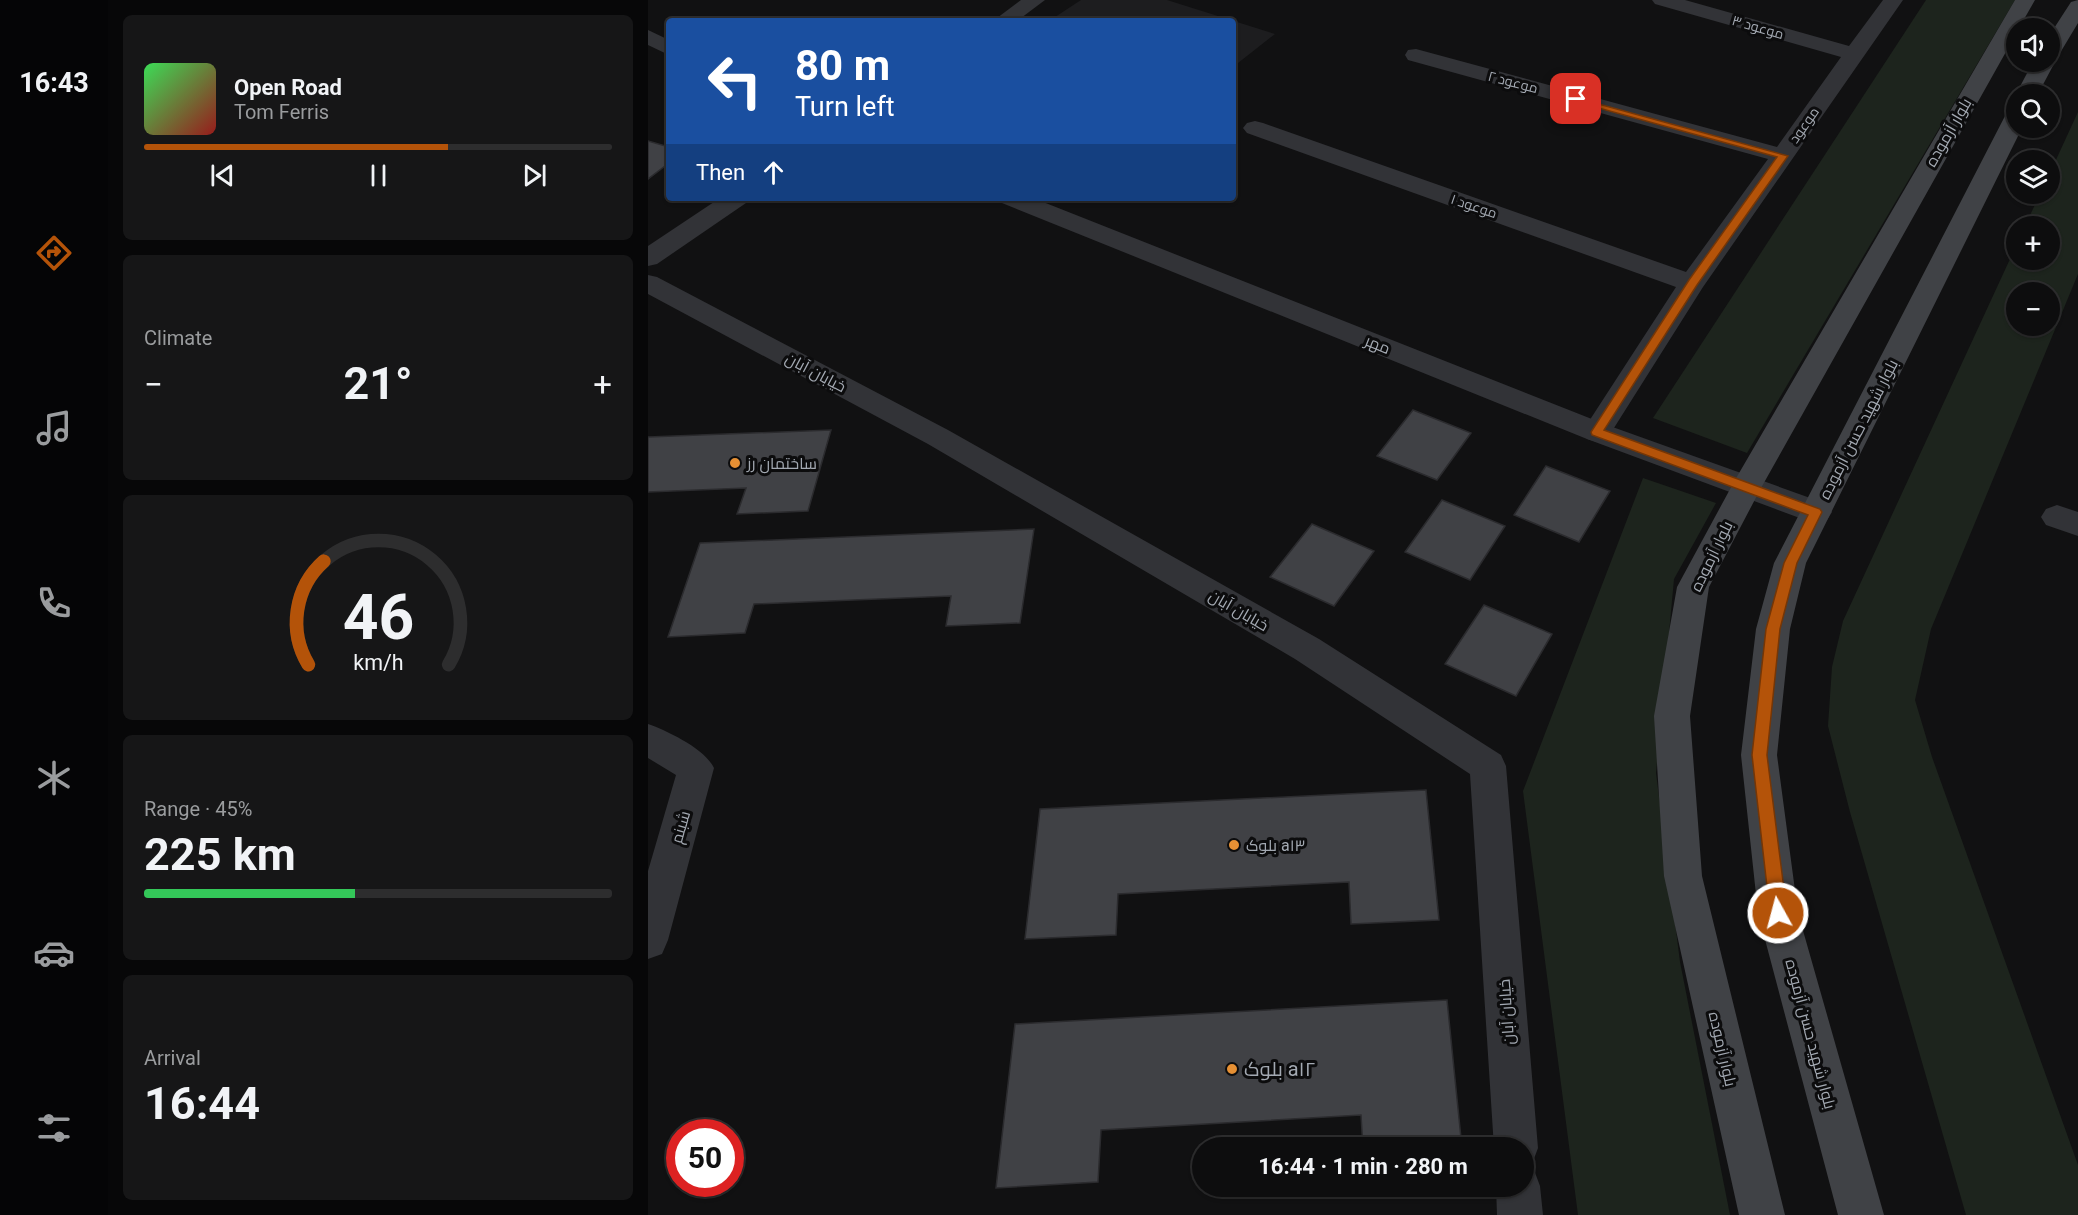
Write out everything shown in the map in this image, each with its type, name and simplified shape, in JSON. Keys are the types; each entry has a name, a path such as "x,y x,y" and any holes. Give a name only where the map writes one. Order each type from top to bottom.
{"main road":[{"name":"بلوار آزموده","path":"1762,1215 1683,876 1672,716 1693,587 1746,488 2025,0"},
{"path":"2060,31 2073,6"},
{"name":"بلوار شهید حسن آزموده","path":"1861,1215 1778,913 1759,755 1773,629 1790,563 2006,136"}],"street":[{"path":"1008,18 1035,0"},
{"name":"موعود ۳","path":"1662,0 1854,54"},
{"name":"موعود","path":"1597,432 1692,283 1893,0"},
{"path":"648,36 666,48"},
{"name":"موعود ۲","path":"1416,55 1783,156"},
{"name":"موعود ۱","path":"1255,128 1692,283"},
{"path":"648,258 733,201"},
{"name":"مهر","path":"1019,201 1597,432 1816,512"},
{"name":"خیابان آبان","path":"648,283 938,437 1297,643 1488,766 1515,1137"},
{"name":"شبنم","path":"648,739 696,768 648,940"},
{"path":"1519,1197 1520,1215"}],"shaded area":[{"path":"1081,0 1167,0 1224,18 1054,18"},
{"path":"1926,0 2015,0 1747,453 1653,418"},
{"path":"1236,22 1275,34 1236,65"},
{"path":"2078,112 2078,274 2060,317 2060,282 2006,282 2006,336 2052,336 1931,629 1915,700 1932,757 2078,1165 2078,1215 1966,1215 1850,812 1828,726 1832,667 1843,621 2006,268 2006,270 2060,270 2060,216 2030,216 2035,204 2060,204 2060,151"},
{"path":"1643,478 1716,503 1674,579 1656,773 1680,962 1730,1215 1578,1215 1523,791"}],"building":[{"path":"648,141 666,146 666,165 648,179"},
{"path":"1413,410 1471,433 1437,480 1377,456"},
{"name":"ساختمان رز","path":"831,430 808,511 737,514 746,488 648,492 648,437"},
{"path":"1546,466 1610,491 1579,542 1514,515"},
{"path":"1442,500 1505,526 1470,580 1405,552"},
{"path":"1312,524 1374,551 1334,606 1270,577"},
{"path":"1034,529 1020,623 946,626 951,596 754,604 745,633 668,637 700,543"},
{"path":"1484,605 1552,634 1516,696 1445,664"},
{"name":"بلوک a۱۳","path":"1426,790 1439,920 1351,924 1349,882 1118,894 1116,935 1025,939 1040,809"},
{"name":"بلوک a۱۲","path":"1447,1000 1461,1137 1362,1137 1361,1115 1101,1130 1098,1182 996,1188 1015,1024"}],"place":[{"name":"ساختمان رز","path":"735,463"},
{"name":"بلوک a۱۳","path":"1234,845"},
{"name":"بلوک a۱۲","path":"1232,1069"}],"route":[{"path":"1576,99 1783,156 1692,283 1597,432 1816,512 1790,563 1773,629 1759,755 1778,913"}]}
